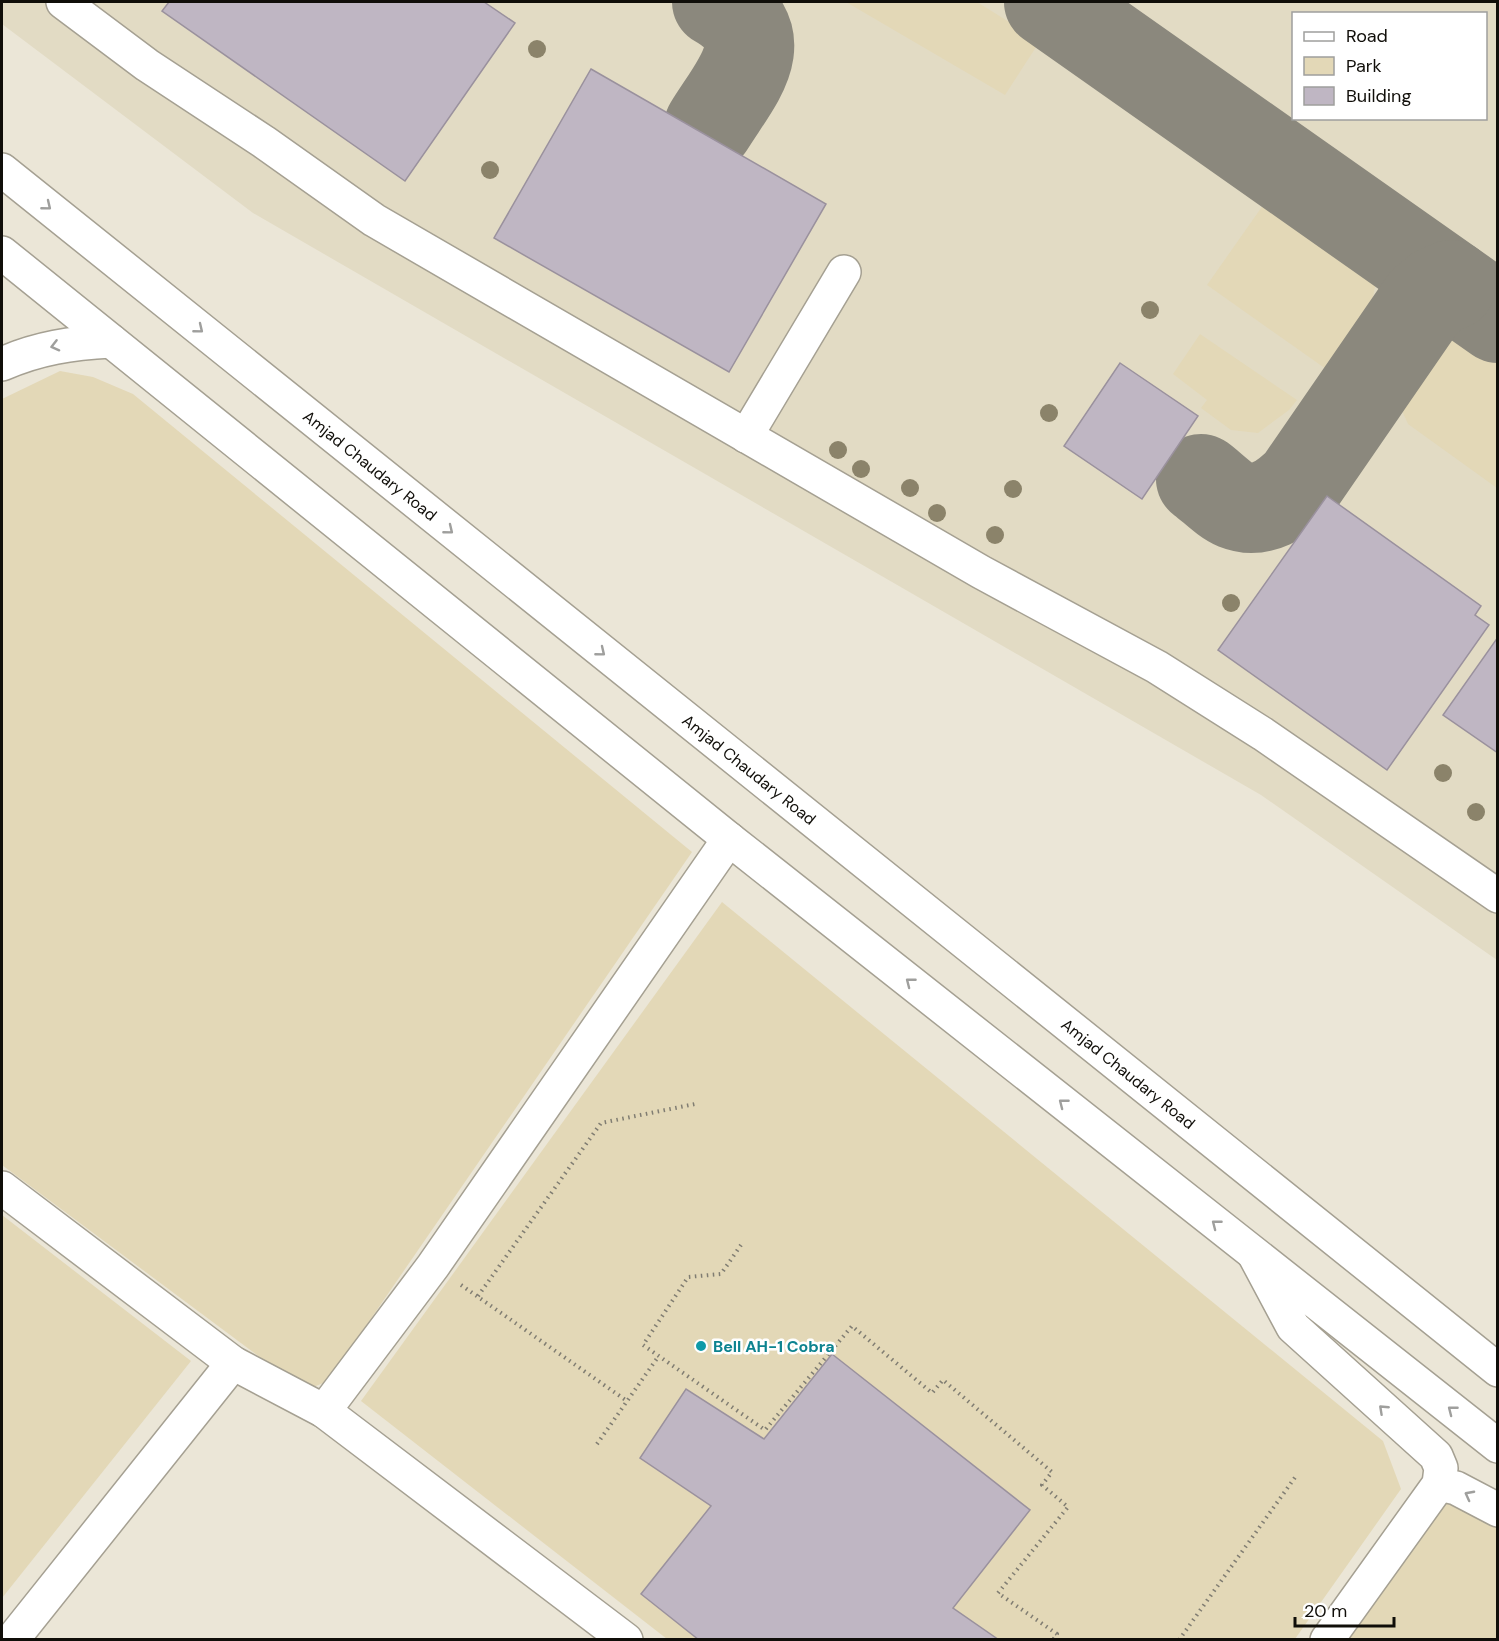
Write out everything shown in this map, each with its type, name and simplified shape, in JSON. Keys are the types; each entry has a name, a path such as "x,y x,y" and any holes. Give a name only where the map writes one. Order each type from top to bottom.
{"main road":[{"path":"63,2 147,65 264,142 374,219 981,572 1156,667 1263,734 1497,897"},
{"name":"Amjad Chaudary Road","path":"2,170 1497,1370"},
{"path":"2,253 729,839 1497,1446"},
{"path":"746,436 844,272"},
{"path":"2,364 26,354 68,343 111,341"},
{"path":"324,1411 433,1266 729,839"},
{"path":"2,1188 233,1363 324,1411 626,1640"},
{"path":"1254,1254 1293,1327 1436,1456 1441,1468 1439,1484 1327,1640"},
{"path":"12,1640 233,1363"},
{"path":"1439,1484 1456,1488 1497,1510"}],"path":[{"path":"478,1296 601,1123 695,1104"},
{"path":"741,1245 721,1274 688,1277 643,1345 765,1430 852,1326 932,1393 943,1380 1053,1472 1042,1485 1068,1507 998,1593 1056,1634 1053,1640"},
{"path":"433,1266 627,1401"},
{"path":"597,1444 658,1357"},
{"path":"1179,1640 1296,1476"}],"shaded area":[{"path":"2,2 1497,2 1497,960 1261,795 253,213 2,24"}],"green space":[{"path":"846,2 977,2 1040,41 1005,95"},
{"path":"1266,201 1371,270 1376,281 1373,297 1326,369 1207,285"},
{"path":"1200,334 1297,400 1289,410 1258,433 1231,430 1201,408 1207,400 1173,374"},
{"path":"1448,336 1468,336 1497,357 1497,488 1408,424 1399,404"},
{"path":"60,371 93,377 133,394 692,852 328,1381 311,1388 296,1384 2,1165 2,399"},
{"path":"722,902 1383,1441 1401,1489 1295,1639 667,1639 361,1401"},
{"path":"2,1215 191,1361 2,1598"},
{"path":"1447,1497 1497,1526 1497,1639 1343,1640"}],"building":[{"path":"169,2 484,2 515,23 405,181 162,11"},
{"path":"591,69 826,204 729,372 494,238"},
{"path":"1120,363 1198,416 1142,499 1064,446"},
{"path":"1327,496 1481,606 1475,615 1489,625 1387,770 1218,650"},
{"path":"1498,637 1498,753 1443,715"},
{"path":"832,1354 1030,1510 953,1608 999,1640 699,1640 641,1594 711,1506 640,1458 686,1389 764,1439"}],"taxiway":[{"path":"709,126 740,77 747,61 749,45 746,30 736,16 717,2"},
{"path":"1049,2 1498,318"},
{"path":"1201,479 1227,500 1245,508 1263,506 1287,494 1300,482 1424,302 1437,291 1451,285"}],"place":[{"name":"Bell AH-1 Cobra","path":"701,1346"}]}
